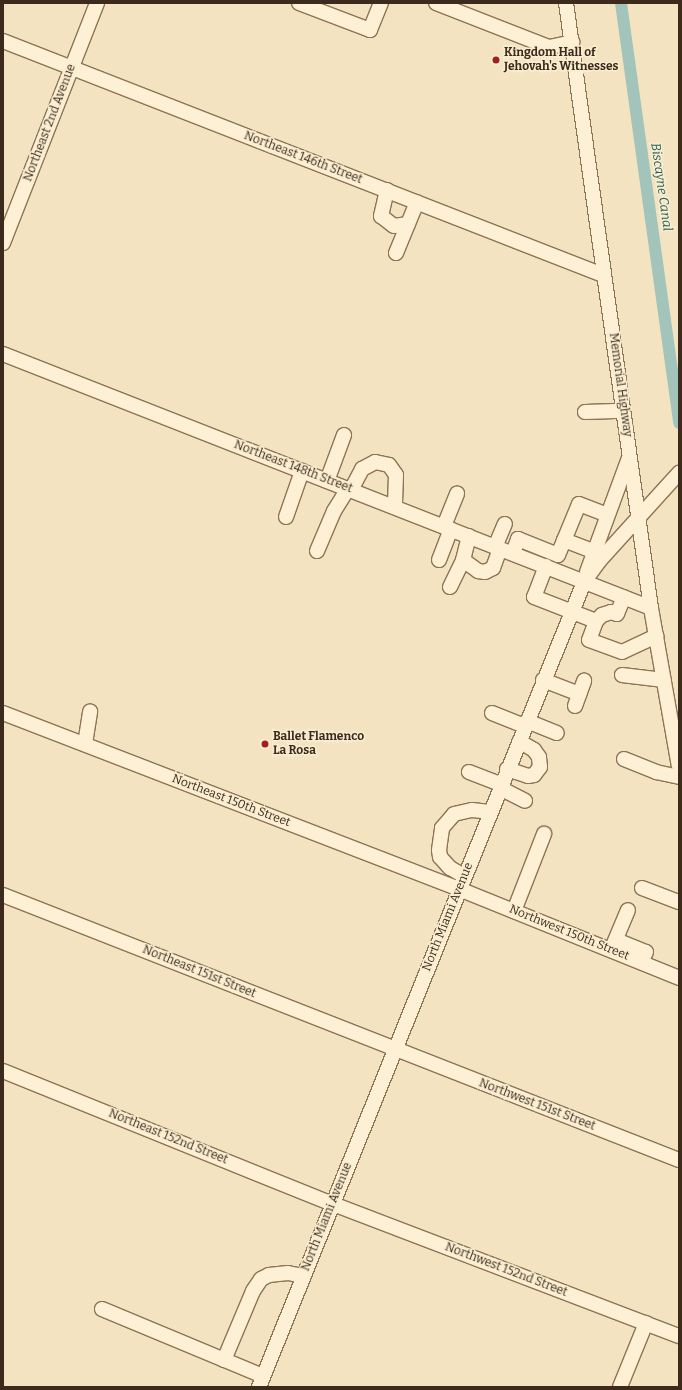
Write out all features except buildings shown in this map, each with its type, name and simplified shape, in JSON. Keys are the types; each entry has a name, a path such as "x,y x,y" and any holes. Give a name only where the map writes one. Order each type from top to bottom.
{"street":[{"name":"Northeast 2nd Avenue","path":"3,243 96,3"},
{"path":"299,3 370,30 381,3"},
{"path":"436,3 549,46 572,42"},
{"name":"Memorial Highway","path":"566,3 603,275 651,608 679,766"},
{"name":"Northeast 146th Street","path":"3,41 72,66 603,275"},
{"path":"387,190 380,216 394,226 408,224"},
{"path":"396,253 417,202"},
{"name":"Northeast 148th Street","path":"3,354 651,608"},
{"path":"585,412 623,411"},
{"path":"328,481 344,435"},
{"path":"584,582 593,551 630,455"},
{"path":"317,551 334,511 362,469 375,462 389,465 396,475 395,507"},
{"path":"286,517 302,471"},
{"name":"North Miami Avenue","path":"261,1382 461,882 584,582 600,560 679,473"},
{"path":"439,560 457,494"},
{"path":"463,560 470,567 484,572 492,568 503,550 518,539 558,556 579,504 607,515"},
{"path":"503,550 505,524"},
{"path":"450,587 463,560 469,536"},
{"path":"564,540 593,551"},
{"path":"546,566 534,597 596,622"},
{"path":"624,597 617,614 611,612 602,615 596,622 589,640 622,652 656,636"},
{"path":"622,675 664,680"},
{"path":"543,680 579,694"},
{"path":"85,744 90,711"},
{"name":"Northeast 150th Street","path":"3,713 461,882"},
{"path":"492,713 557,733"},
{"path":"507,770 528,776 534,775 540,767 539,757 534,750 519,741"},
{"path":"624,759 656,772 679,777"},
{"path":"469,772 500,786 526,802"},
{"path":"461,882 440,857 439,850 442,828 454,814 472,810 490,812"},
{"path":"514,911 544,834"},
{"name":"Northwest 150th Street","path":"461,882 514,911 614,945 641,962 679,978"},
{"path":"642,888 679,902"},
{"name":"Northeast 151st Street","path":"3,895 394,1050"},
{"path":"614,945 628,910"},
{"name":"Northwest 151st Street","path":"394,1050 679,1160"},
{"name":"Northeast 152nd Street","path":"3,1071 333,1204"},
{"name":"Northwest 152nd Street","path":"333,1204 679,1336"},
{"path":"224,1360 253,1291 261,1279 276,1274 304,1276"},
{"path":"102,1309 224,1360 261,1382"},
{"path":"620,1387 646,1323"}],"waterway":[{"name":"Biscayne Canal","path":"621,3 679,423"}],"place":[{"name":"Kingdom Hall of Jehovah's Witnesses","path":"496,60"},
{"name":"Ballet Flamenco La Rosa","path":"265,744"}]}
